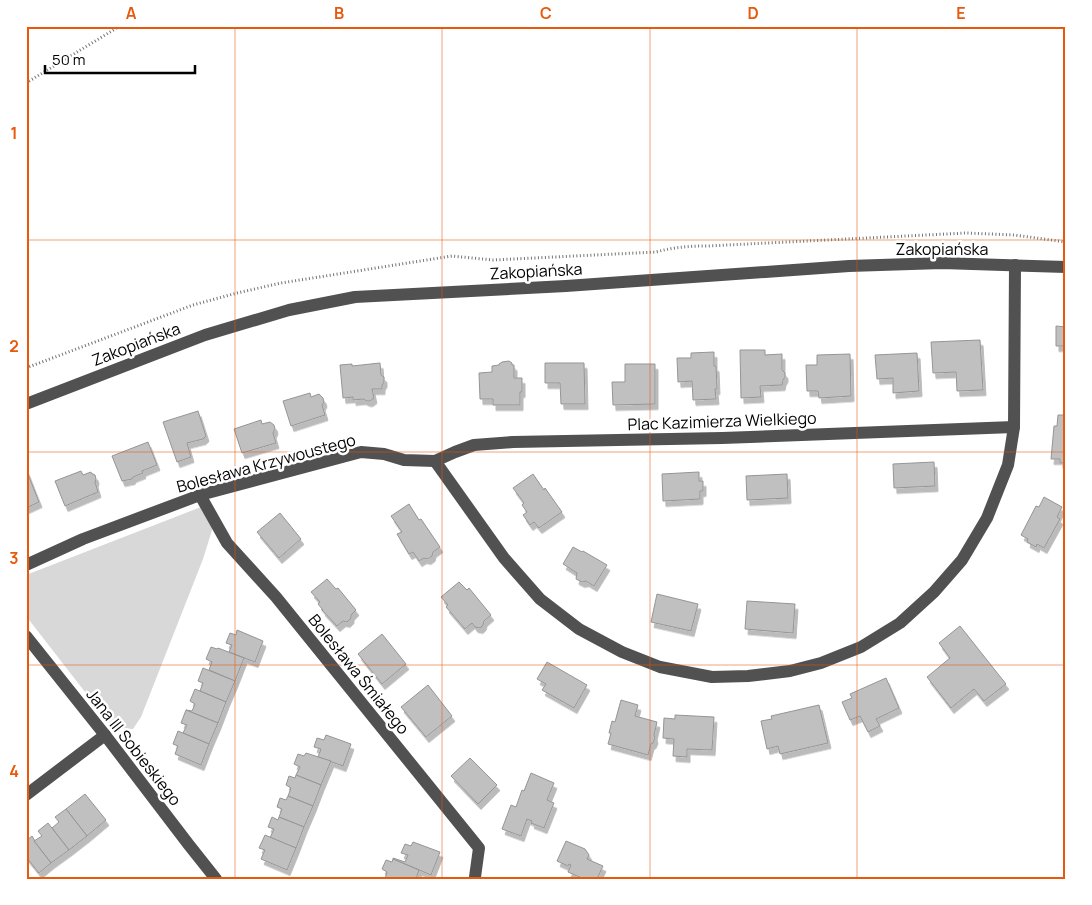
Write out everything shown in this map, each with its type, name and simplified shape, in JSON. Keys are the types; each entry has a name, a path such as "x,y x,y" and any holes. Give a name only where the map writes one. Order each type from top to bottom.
{"street":[{"name":"Zakopiańska","path":"26,404 206,335 289,310 355,297 566,286 849,266 942,263 1066,267"},
{"path":"435,461 504,558 540,599 579,629 622,652 660,667 712,677 748,676 790,671 821,664 861,647 900,623 934,592 962,560 987,518 1008,465 1014,428 1015,266"},
{"name":"Plac Kazimierza Wielkiego","path":"435,461 474,445 513,442 722,438 1014,428"},
{"name":"Bolesława Krzywoustego","path":"26,565 83,539 200,496 361,452 384,454 404,460 435,461"},
{"name":"Bolesława Śmiałego","path":"200,496 227,543 276,597 479,848 475,877"},
{"name":"Jana III Sobieskiego","path":"26,636 216,879"},
{"path":"26,795 105,735"}],"path":[{"path":"26,82 120,26"},
{"path":"26,368 193,305 237,293 281,283 452,256 493,260 656,252 691,246 966,233 1014,235 1066,242"}],"shaded area":[{"path":"201,507 213,527 203,559 141,717 133,729 113,728 26,616 26,575"}],"building":[{"path":"1056,326 1066,327 1066,346 1056,346"},
{"path":"980,340 983,390 957,391 956,372 933,373 931,342"},
{"path":"740,350 765,350 765,355 782,354 782,370 785,373 785,377 782,385 760,386 761,397 741,398"},
{"path":"714,352 716,399 693,400 692,381 678,382 677,358 691,358 691,353"},
{"path":"917,353 919,391 893,393 893,378 877,379 875,355"},
{"path":"850,354 851,396 819,398 818,391 807,391 806,365 817,365 817,355"},
{"path":"509,361 514,365 514,378 522,378 520,405 493,405 493,399 480,399 479,373 492,372 492,366"},
{"path":"380,363 384,382 382,389 372,389 374,398 367,401 363,399 353,400 353,397 343,398 340,365 352,364 352,366"},
{"path":"545,363 584,363 585,404 561,404 560,383 545,383"},
{"path":"625,364 655,364 655,404 613,405 612,382 625,382"},
{"path":"310,393 311,397 319,394 323,398 324,402 322,405 325,415 291,426 283,401"},
{"path":"198,411 206,436 203,439 187,443 191,457 177,462 163,422"},
{"path":"1058,415 1066,415 1066,463 1060,463 1060,459 1051,459 1054,426 1057,426"},
{"path":"261,420 262,424 270,422 274,425 273,433 276,443 242,453 234,429"},
{"path":"148,442 157,465 142,471 143,473 132,479 122,481 112,456"},
{"path":"934,462 935,486 894,488 893,464"},
{"path":"26,469 39,502 26,508"},
{"path":"81,471 83,475 91,472 95,475 98,492 65,506 55,481"},
{"path":"699,472 699,481 703,481 703,491 700,491 700,499 663,501 662,474"},
{"path":"533,474 562,512 539,528 534,522 530,525 523,515 527,512 522,505 524,503 513,488"},
{"path":"787,474 788,498 747,500 746,476"},
{"path":"1044,497 1062,507 1057,517 1060,519 1044,548 1037,544 1036,547 1027,542 1028,539 1021,535 1036,506 1039,507"},
{"path":"409,504 440,547 428,559 424,558 419,561 413,552 409,554 397,534 402,532 391,516"},
{"path":"280,513 301,539 279,558 257,532"},
{"path":"573,547 607,565 594,586 586,581 582,582 576,579 577,573 563,564"},
{"path":"327,579 336,589 338,588 356,610 347,622 343,621 337,626 322,610 318,604 320,602 311,592"},
{"path":"459,582 467,590 469,588 491,615 480,628 475,627 472,623 465,629 446,607 448,605 441,597"},
{"path":"657,594 698,604 691,631 651,622"},
{"path":"747,601 795,604 793,633 745,629"},
{"path":"960,626 1006,684 984,701 974,689 951,708 927,677 950,658 939,643"},
{"path":"237,630 263,641 255,662 229,652 232,645 226,643 230,633 236,635"},
{"path":"382,634 406,664 382,684 358,654"},
{"path":"211,647 244,658 235,681 209,670 212,662 206,659"},
{"path":"547,662 587,685 574,708 542,690 546,684 537,679"},
{"path":"203,668 235,681 226,702 200,691 203,683 198,681"},
{"path":"886,678 899,708 876,719 880,726 868,732 860,716 850,720 842,702 852,698 850,694"},
{"path":"428,685 452,716 426,737 401,707"},
{"path":"195,689 226,702 218,723 186,710 192,711 195,704 190,701"},
{"path":"621,700 638,705 635,716 657,722 655,738 648,755 608,744 612,721 615,722"},
{"path":"819,705 828,743 780,754 778,746 767,749 761,721 772,719 771,716"},
{"path":"186,710 218,723 209,744 183,733 187,725 181,723"},
{"path":"675,715 714,717 712,750 687,749 687,757 673,756 674,739 663,738 664,718 675,719"},
{"path":"178,731 209,744 201,765 175,754 178,746 173,744"},
{"path":"326,735 351,744 343,766 318,757 321,749 314,747 317,738 324,740"},
{"path":"306,753 331,761 321,785 296,775 300,767 294,764 298,754 304,756"},
{"path":"470,758 497,785 478,804 451,776"},
{"path":"531,773 554,783 547,800 554,803 544,828 531,823 532,821 527,819 521,836 502,829 511,805 516,807"},
{"path":"296,775 321,785 313,806 288,796 291,788 286,785 289,776 295,778"},
{"path":"85,794 106,820 87,836 66,809"},
{"path":"288,796 313,806 304,827 279,817 282,809 277,807 280,798 286,800"},
{"path":"66,809 87,836 69,850 52,828 59,822 55,817"},
{"path":"272,817 278,820 279,817 304,827 296,848 270,838 274,829 268,827"},
{"path":"48,823 69,850 51,863 34,841 42,836 38,831"},
{"path":"265,835 296,848 287,870 261,859 265,850 259,848"},
{"path":"32,836 51,863 39,873 26,857 26,841"},
{"path":"566,841 585,849 589,855 587,859 603,866 597,879 584,879 568,872 571,865 569,864 568,866 557,861"},
{"path":"413,842 440,852 431,875 393,859 405,862 408,855 401,853 405,844 411,846"},
{"path":"393,859 419,870 416,879 385,879 387,872 382,869 386,860 392,862"}]}
